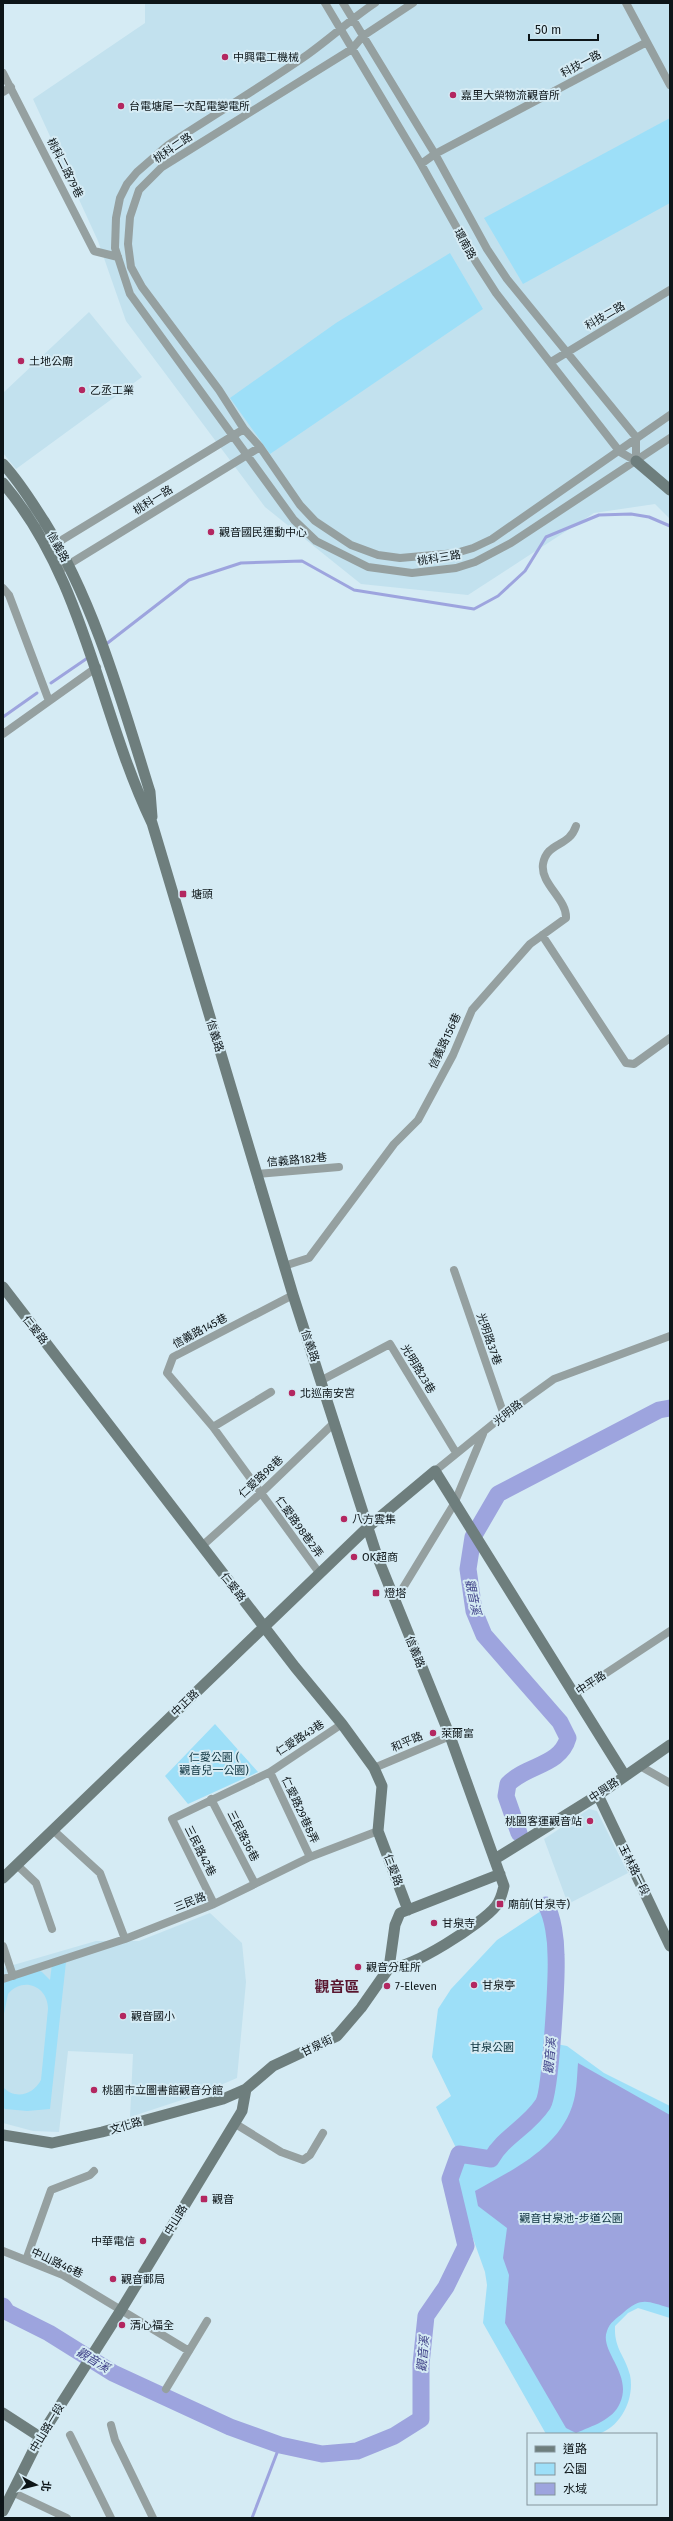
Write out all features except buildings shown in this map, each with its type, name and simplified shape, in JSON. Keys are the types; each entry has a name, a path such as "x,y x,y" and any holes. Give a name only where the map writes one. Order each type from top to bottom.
{"main road":[{"name":"環南路","path":"636,461 670,490"},
{"name":"信義路","path":"3,464 24,490 57,543 89,607 107,656 150,792 152,823"},
{"name":"信義路","path":"3,483 14,496 58,571 87,640 137,793 152,823 284,1266 322,1380 368,1527 394,1601 450,1736 496,1859"},
{"name":"仁愛路","path":"3,1287 264,1627 342,1724 374,1768 382,1786 378,1831 408,1910"},
{"name":"光明路","path":"368,1527 435,1472"},
{"path":"435,1472 573,1695"},
{"name":"中正路","path":"3,1878 368,1527"},
{"name":"中平路","path":"573,1695 625,1776"},
{"name":"中興路","path":"496,1859 598,1795 670,1745"},
{"name":"玉林路一段","path":"598,1795 670,1946"},
{"path":"389,1968 397,1968 433,1951 496,1907 502,1898 504,1886 496,1859"},
{"name":"甘泉街","path":"246,2089 273,2066 337,2036 361,2008 389,1968 397,1917 408,1910 500,1874"},
{"name":"中山路","path":"98,2348 242,2111 246,2089"},
{"name":"文化路","path":"3,2135 52,2143 109,2130 223,2099 246,2089"},
{"name":"中山路一段","path":"3,2511 40,2437 98,2348"},
{"path":"3,2413 40,2437"}],"street":[{"name":"環南路","path":"325,3 496,293 620,452 636,461"},
{"name":"環南路","path":"343,3 435,154 487,250 507,279 636,437"},
{"name":"桃科二路","path":"233,435 130,294 115,248 116,218 120,198 127,184 148,161 168,145 341,31 352,18 375,3"},
{"name":"桃科二路","path":"244,429 219,390 142,287 134,274 131,267 128,244 130,218 140,190 162,167 352,49 363,36 413,3"},
{"path":"626,3 670,85"},
{"name":"科技一路","path":"421,164 435,154 647,42"},
{"name":"桃科二路79巷","path":"3,73 94,251 118,257"},
{"path":"3,92 10,87"},
{"name":"科技二路","path":"551,362 566,351 670,290"},
{"name":"桃科三路","path":"244,429 260,448 300,505 315,521 351,545 378,555 400,558 456,553 492,539 620,452 636,437 670,415"},
{"name":"桃科一路","path":"46,549 244,429"},
{"name":"桃科三路","path":"233,435 246,456 294,520 316,541 368,567 412,573 433,572 475,562 511,543 670,438"},
{"path":"636,437 636,461"},
{"name":"桃科一路","path":"58,571 69,566 260,448"},
{"path":"3,588 9,595 49,701"},
{"path":"3,734 49,701 95,664"},
{"name":"信義路156巷","path":"284,1266 309,1258 394,1144 418,1120 453,1056 472,1010 507,967 542,934 564,920 566,915 544,874 543,864 552,848 568,840 576,826"},
{"path":"542,934 626,1062 634,1064 670,1038"},
{"name":"信義路182巷","path":"257,1174 339,1167"},
{"name":"光明路37巷","path":"454,1270 504,1415"},
{"name":"信義路145巷","path":"213,1427 167,1373 173,1358 293,1295"},
{"name":"光明路","path":"435,1472 504,1415 554,1379 670,1336"},
{"name":"光明路23巷","path":"322,1380 390,1344 455,1451"},
{"path":"213,1427 271,1392"},
{"name":"仁愛路98巷","path":"202,1546 261,1493 335,1422"},
{"name":"仁愛路98巷2弄","path":"213,1427 320,1574"},
{"path":"394,1601 454,1504 484,1433"},
{"name":"中平路","path":"573,1695 670,1631"},
{"name":"仁愛路43巷","path":"270,1772 342,1724"},
{"name":"和平路","path":"374,1768 450,1736"},
{"path":"640,1766 670,1783"},
{"name":"三民路42巷","path":"214,1904 172,1820 211,1798 270,1772"},
{"name":"仁愛路29巷8弄","path":"270,1772 310,1857"},
{"name":"三民路36巷","path":"211,1798 255,1884"},
{"path":"53,1830 100,1873 125,1939"},
{"name":"三民路","path":"3,1979 125,1939 214,1904 310,1857 378,1831"},
{"path":"17,1865 36,1883 52,1929"},
{"path":"3,1946 13,1976"},
{"path":"234,2123 281,2152 303,2160 310,2155 323,2133"},
{"path":"26,2260 51,2190 90,2175 94,2171"},
{"name":"中山路46巷","path":"3,2251 63,2275 189,2351"},
{"path":"166,2389 207,2321"},
{"path":"111,2425 115,2440 152,2518"},
{"path":"70,2435 111,2518"},
{"path":"12,2492 67,2518"}],"shaded area":[{"path":"145,3 670,3 670,519 655,504 594,513 468,595 361,584 265,507 126,321 98,241 33,99 145,23"},
{"path":"89,312 142,377 16,469 3,453 3,393"},
{"name":"桃園客運觀音站","path":"589,1809 597,1811 628,1873 568,1904 544,1839"},
{"name":"觀音國小","path":"210,1913 242,1943 246,1982 237,2078 197,2095 130,2117 133,2054 68,2051 59,2132 33,2131 3,2123 3,1968 96,1941 139,1941"}],"green space":[{"path":"670,118 670,203 523,284 484,218"},
{"path":"450,253 483,309 270,454 230,398 336,323"},
{"name":"仁愛公園 ( 觀音兒一公園)","path":"215,1724 258,1772 188,1804 165,1776"},
{"name":"觀音甘泉池-步道公園","path":"547,1907 556,1955 551,2043 567,2046 604,2073 670,2106 670,2318 638,2308 628,2313 615,2326 616,2341 630,2375 630,2393 628,2402 620,2418 613,2425 600,2433 545,2433 483,2323 487,2285 485,2272 455,2188 447,2179 455,2152 458,2152 436,2107 451,2096 432,2057 438,2009 451,1989 497,1940"},
{"path":"66,1962 50,2109 27,2111 5,2109 3,2107 3,2087 13,2094 24,2094 38,2085 41,2080 48,2009 44,1994 39,1989 34,1986 21,1986 8,1994 3,2019 3,1982 34,1968 42,1972 50,1980 52,1964"}],"water":[{"name":"觀音甘泉池-步道公園","path":"578,2063 670,2115 670,2308 650,2302 640,2302 635,2304 616,2319 610,2326 607,2331 607,2347 622,2382 623,2392 620,2403 617,2409 607,2418 576,2433 566,2428 505,2323 509,2275 503,2258 507,2228 478,2206 475,2191 535,2155 548,2144 559,2131 568,2117 574,2100"}],"waterway":[{"path":"105,645 189,580 241,563 302,561 354,590 474,609 498,596 525,571 546,537 599,515 631,514 649,517 670,526"},
{"path":"51,683 89,657"},
{"path":"3,717 37,693"},
{"name":"觀音溪","path":"519,1833 506,1796 508,1784 516,1777 551,1760 564,1747 568,1738 560,1722 484,1635 474,1611 468,1569 473,1537 498,1494 659,1410 670,1408"},
{"name":"觀音溪","path":"3,2306 7,2312 49,2333 113,2373 230,2427 280,2445 322,2454 357,2451 394,2436 421,2419 421,2364 426,2316 446,2287 466,2246 450,2179 459,2154 491,2159 502,2144 537,2112 543,2104 546,2095 553,2032 556,1967 554,1929 551,1916 546,1905"},
{"path":"252,2518 280,2445"}],"place":[{"name":"中興電工機械","path":"225,57"},
{"name":"嘉里大榮物流觀音所","path":"453,95"},
{"name":"台電塘尾一次配電變電所","path":"121,106"},
{"name":"土地公廟","path":"21,361"},
{"name":"乙丞工業","path":"82,390"},
{"name":"觀音國民運動中心","path":"211,532"},
{"name":"塘頭","path":"183,894"},
{"name":"北巡南安宮","path":"292,1393"},
{"name":"八方雲集","path":"344,1519"},
{"name":"OK超商","path":"354,1557"},
{"name":"燈塔","path":"376,1593"},
{"name":"萊爾富","path":"433,1733"},
{"name":"桃園客運觀音站","path":"590,1821"},
{"name":"廟前(甘泉寺)","path":"500,1904"},
{"name":"甘泉寺","path":"434,1923"},
{"name":"觀音分駐所","path":"358,1967"},
{"name":"甘泉亭","path":"474,1985"},
{"name":"7-Eleven","path":"387,1986"},
{"name":"觀音國小","path":"123,2016"},
{"name":"桃園市立圖書館觀音分館","path":"94,2090"},
{"name":"觀音","path":"204,2199"},
{"name":"中華電信","path":"143,2241"},
{"name":"觀音郵局","path":"113,2279"},
{"name":"清心福全","path":"122,2325"}],"district":[{"name":"觀音區","path":"337,1987"}],"park label":[{"name":"甘泉公園","path":"492,2047"}]}
